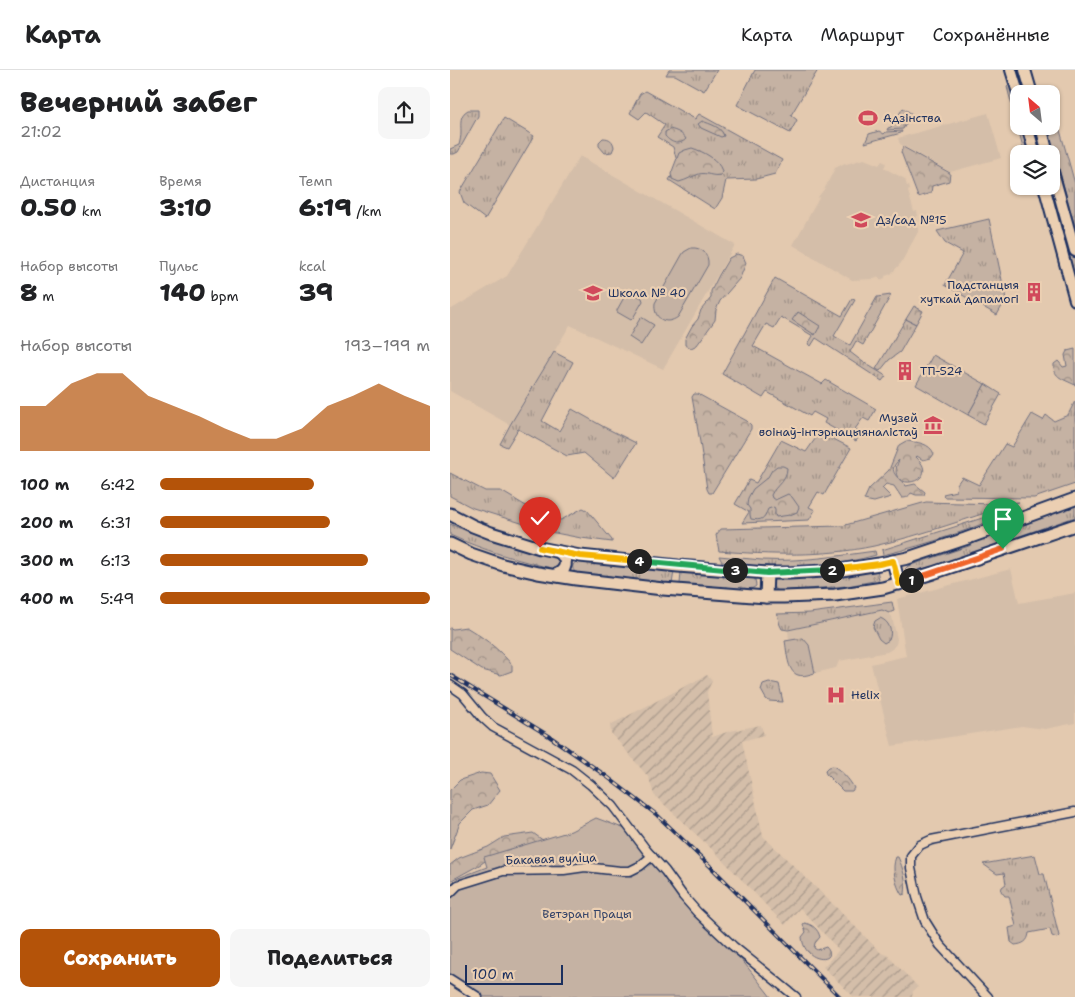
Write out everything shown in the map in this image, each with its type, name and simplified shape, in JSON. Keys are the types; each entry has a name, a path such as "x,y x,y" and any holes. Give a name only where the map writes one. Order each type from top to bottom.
{"main road":[{"path":"1011,70 1016,85"},
{"path":"1025,70 1029,85"},
{"path":"1047,195 1075,300"},
{"path":"1059,195 1075,251"},
{"path":"1049,202 1051,206 1057,207 1060,204 1060,199"},
{"path":"1054,219 1055,214 1058,212 1062,212 1065,215"},
{"path":"450,514 491,533 540,548 580,556 678,566 789,573 842,570 908,558 1075,498"},
{"path":"450,544 471,554 503,564 538,573 576,579 663,589 766,597 835,595 899,584 1075,525"},
{"path":"555,576 565,566 565,559 559,552"},
{"path":"576,579 571,572 570,566 572,560 580,556"},
{"path":"893,561 899,584"},
{"path":"766,597 767,573"}],"street":[{"path":"450,685 463,694 493,728 572,770 591,785 613,806 697,912 733,946 796,997"},
{"path":"988,997 940,945 925,921 917,897 911,868 911,856 916,848 924,842 931,840 1075,812"},
{"name":"Бакавая вуліца","path":"450,892 458,885 503,871 564,870 586,867 630,871 640,866 652,856"},
{"path":"450,979 478,997"}],"shaded area":[{"path":"988,113 1001,158 950,172 900,144 898,138"},
{"name":"Школа № 40","path":"580,156 735,245 663,369 570,325 510,425 450,391 450,310 507,276"},
{"name":"Дз/сад №15","path":"864,159 879,165 882,161 886,163 884,168 905,179 907,186 909,185 910,190 908,191 914,212 917,211 918,216 915,217 919,230 901,263 891,274 880,280 879,277 852,280 793,245 835,168 845,163"},
{"path":"1011,569 1019,603 1075,593 1075,723 1045,729 1022,726 892,746 871,664 906,656 897,599"},
{"path":"882,610 889,613 892,617 897,639 896,644 887,652 839,661 836,668 815,673 809,645 798,639 789,640 788,630"},
{"path":"707,675 712,681 707,692 712,737 730,731 761,725 764,735 742,741 763,836 918,987 913,991 912,997 854,997 823,967 839,950 800,908 785,925 716,853 654,795 649,778 611,733 610,725"}],"green space":[{"path":"669,70 717,70 704,91 675,75 666,75"},
{"path":"755,70 818,70 791,115 797,120 790,133 737,105"},
{"path":"1010,84 1010,98 1007,87"},
{"path":"645,91 695,119 699,114 782,160 775,174 756,179 726,180 722,198 715,209 669,180 678,165 673,147 657,137 665,125 646,112 639,119 630,113 640,94"},
{"path":"903,108 912,114 903,129 887,130 891,127"},
{"path":"468,110 478,110 478,116 458,152 450,154 450,149 459,145 461,119"},
{"path":"504,118 534,136 485,219 464,203 460,192"},
{"path":"702,121 718,128 724,136 721,137 701,128 698,124"},
{"path":"670,129 679,132 686,139 678,143 670,140 665,136 665,132"},
{"path":"1060,130 1075,184 1075,227 1060,173 1060,145 1052,145 1049,135 1060,135"},
{"path":"879,131 884,134 886,132 902,131 901,133 865,143 869,134"},
{"path":"1020,135 1023,135 1026,145 1022,145"},
{"path":"603,138 609,139 612,142 614,147 612,152 605,153 599,146 599,142"},
{"path":"903,147 950,173 949,181 932,186 931,193 918,197 901,152"},
{"path":"692,148 714,160 722,171 721,175 699,174 679,182 672,179 671,174 679,153"},
{"path":"1057,215 1063,216 1075,260 1075,289"},
{"path":"989,219 1006,299 997,315 945,285 963,253 945,243 937,231"},
{"path":"691,248 704,252 708,265 678,317 665,321 658,317 655,303 682,255"},
{"path":"737,254 743,256 746,263 740,278 720,301 716,310 715,320 697,345 691,348 685,345 685,339 692,326 698,319 701,310 711,298 711,291 719,275 729,258"},
{"path":"775,278 842,316 852,299 855,300 834,336 850,345 877,297 891,295 863,345 856,341 850,352 886,376 882,381 816,338 811,346 808,344 813,336 781,317 774,328 766,324 753,346 822,384 826,380 876,409 869,421 863,418 855,429 861,433 856,441 824,423 826,419 813,412 810,416 767,392 763,398 722,374"},
{"path":"629,291 642,298 643,301 631,320 617,312"},
{"path":"914,306 923,311 916,324 906,319"},
{"path":"798,312 820,326 815,335 792,320"},
{"path":"641,317 654,325 641,345 629,337"},
{"path":"906,319 916,324 900,352 889,360 880,371 876,369"},
{"path":"1075,349 1075,385 1057,375 1054,364 1058,361 1063,367 1067,366 1065,355 1067,351"},
{"path":"554,352 573,362 542,421 559,431 572,409 636,443 614,478 584,453 567,456 518,429 507,447 500,444"},
{"path":"933,355 985,384 968,415 916,385"},
{"path":"985,384 1001,394 984,424 968,415"},
{"path":"694,394 698,394 751,425 751,429 712,493 709,493 707,489 692,397"},
{"path":"1075,401 1075,484 1034,498 944,497 943,494 956,491 957,484 962,477 979,485 1005,444 1012,447 1032,414 1043,420 1046,415 1054,421 1068,415"},
{"path":"820,432 851,448 824,495 818,492 809,507 815,510 809,520 742,523 749,512 735,504 749,480 756,483 781,440 806,452"},
{"path":"906,441 914,442 923,444 932,450 934,454 931,458 923,460 916,457 923,466 923,474 919,479 905,482 899,479 906,486 915,484 925,492 924,495 911,493 907,497 902,498 894,486 886,484 882,488 891,497 874,502 864,500 869,489 889,470 899,445","holes":["899,460 896,471 899,478 894,471 895,464"]},
{"path":"777,466 787,468 787,472 771,495 772,498 775,500 788,494 799,507 797,512 776,517 774,507 768,509 762,518 758,520 751,519 750,509 747,505 748,498 753,489 768,477"},
{"path":"450,473 485,491 501,491 546,518 561,520 583,508 587,510 612,542 550,532 473,508 450,496"},
{"path":"926,502 996,504 1019,502 911,537 855,550 796,554 719,551 716,535 721,529 842,526"},
{"path":"1075,506 1075,517 911,573 907,574 905,569 908,566 969,546 991,534"},
{"path":"1018,508 952,535 883,555 882,550"},
{"path":"450,524 503,543 558,558 562,561 562,567 555,569 541,566 476,546 450,535"},
{"path":"875,551 876,555 849,561 793,567 754,566 722,562 719,556 762,560 790,560"},
{"path":"577,561 674,571 672,584 576,573 573,567"},
{"path":"877,569 879,580 847,586 780,591 774,589 771,584 772,580 776,579"},
{"path":"681,572 751,577 755,579 756,586 748,589 680,584"},
{"path":"892,602 894,611 889,613 882,610 788,630 782,629 777,614 810,613"},
{"path":"880,618 886,621 890,630 889,640 884,643 879,639 873,627 875,621"},
{"path":"466,627 485,639 502,654 512,665 512,671 501,675 482,670 450,649 450,628"},
{"path":"803,638 809,645 815,673 802,676 794,673 790,666 785,641"},
{"path":"769,682 779,684 783,702 766,699 761,690 763,684"},
{"path":"833,766 850,782 854,788 852,791 843,791 826,774 825,770"},
{"path":"481,773 490,774 500,790 488,805 473,810 460,823 450,849 450,790 460,780"},
{"name":"Ветэран Працы","path":"596,818 628,830 655,866 745,964 771,997 470,997 450,983 450,884 458,878 487,867 484,857 571,831"},
{"path":"533,833 544,841 493,855 450,881 450,865 459,858 488,847 504,837"},
{"path":"1035,855 1040,874 1044,874 1059,936 1057,938 1052,936 1050,929 1029,933 1028,939 1025,942 1015,945 1011,942 1009,928 1016,926 1009,896 1005,896 1001,891 1002,887 1006,884 1004,873 997,874 983,864"},
{"path":"896,857 900,861 905,879 905,894 902,895 895,877 894,866"},
{"path":"804,923 810,924 819,934 820,937 815,943 814,948 817,950 826,947 829,956 820,958 814,957 809,953 804,946 802,937 806,932"}],"railway":[{"path":"450,675 549,736 657,815 840,997"}],"place":[{"name":"Адзінства","path":"868,118"},
{"name":"Дз/сад №15","path":"861,220"},
{"name":"Падстанцыя хуткай дапамогі","path":"1034,292"},
{"name":"Школа № 40","path":"593,293"},
{"name":"ТП-524","path":"905,371"},
{"name":"Музей воінаў-інтэрнацыяналістаў","path":"933,425"},
{"name":"Helix","path":"836,695"}],"route":[{"path":"540,548 580,556 767,573 842,570 893,561 899,584 1003,549"}]}
